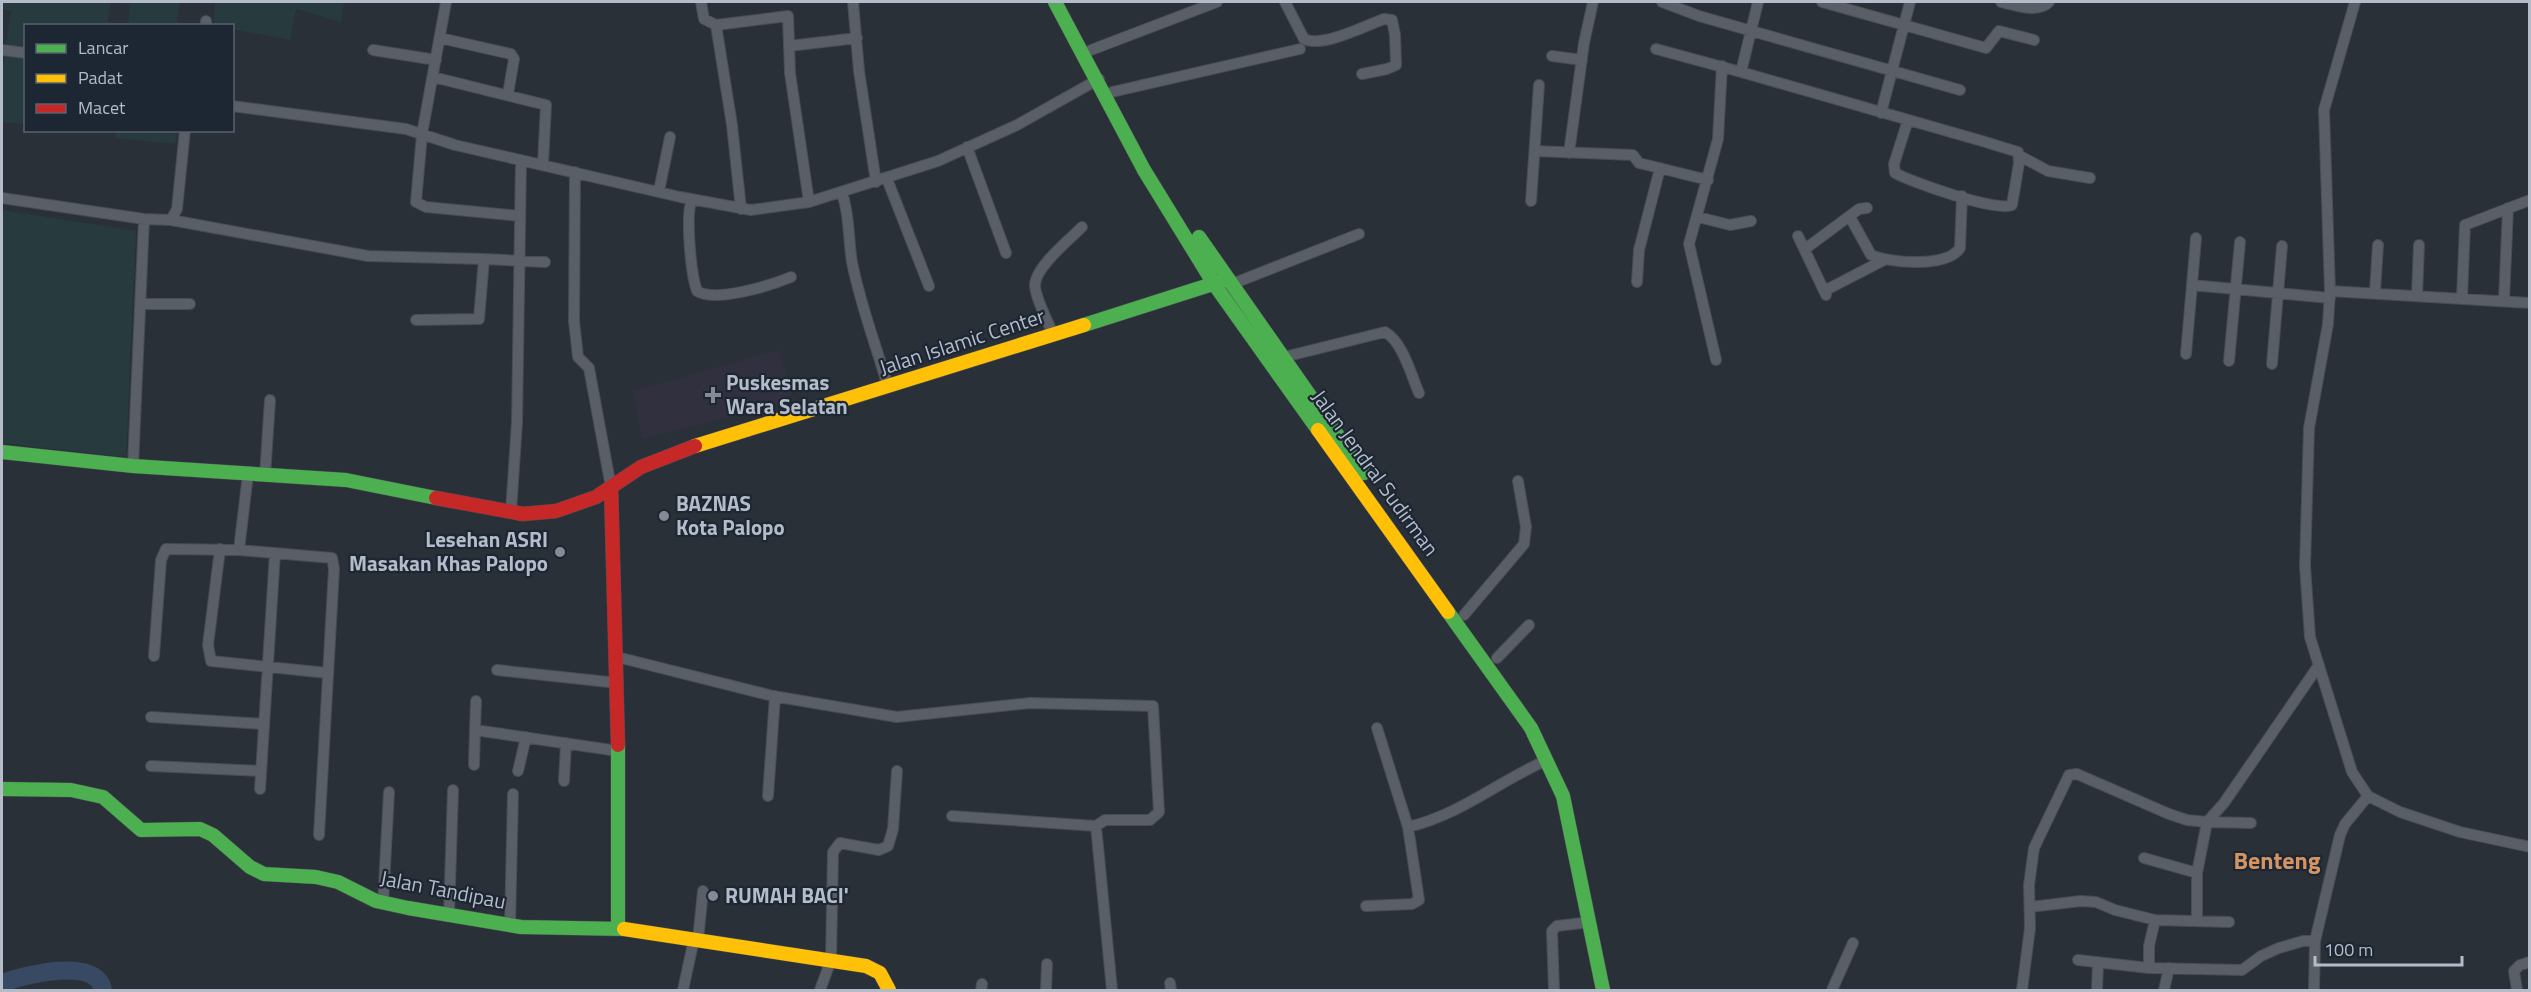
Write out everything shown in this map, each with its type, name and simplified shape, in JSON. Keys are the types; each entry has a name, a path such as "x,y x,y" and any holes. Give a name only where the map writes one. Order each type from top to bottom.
{"main road":[{"name":"Jalan Jendral Sudirman","path":"1055,2 1100,79 1143,170 1214,284 1510,696 1547,760 1563,796 1571,828 1603,990"},
{"name":"Jalan Jendral Sudirman","path":"1068,2 1092,50 1100,79 1112,92 1161,178 1230,281 1464,615 1497,658 1546,734 1576,808 1614,990"},
{"name":"Jalan Islamic Center","path":"2,452 133,466 346,480 511,512 556,511 578,505 641,467 708,441 1214,284 1230,281"},
{"path":"611,487 618,683 618,928"},
{"name":"Jalan Tandipau","path":"2,789 71,790 103,797 141,830 200,829 213,835 250,867 264,874 326,879 383,904 510,925 618,928 831,960 875,968 885,976 890,990"}],"street":[{"path":"446,2 422,134 415,199 418,205 520,216"},
{"path":"701,2 704,20 716,24 787,15 808,202"},
{"path":"853,2 859,71 876,182"},
{"path":"1092,50 1217,2"},
{"path":"1286,2 1304,39 1311,42 1330,39 1384,20 1392,20 1396,65 1362,74"},
{"path":"1569,153 1593,2"},
{"path":"1662,2 1689,13 1960,90"},
{"path":"1741,72 1758,2"},
{"path":"1822,2 1983,47 1999,31 2034,40"},
{"path":"1881,112 1910,2"},
{"path":"2001,2 2036,8 2049,2"},
{"path":"2355,2 2324,110 2330,295 2325,347 2309,428 2305,500 2306,611 2310,637 2352,772 2368,796 2383,805 2460,832 2529,847"},
{"path":"716,24 732,125 741,209"},
{"path":"440,38 511,54 514,60 508,94"},
{"path":"789,46 857,38"},
{"path":"1112,92 1300,49"},
{"path":"1656,49 2010,149 2048,171 2090,178"},
{"path":"2,50 24,53"},
{"path":"373,50 436,60"},
{"path":"1552,56 1582,60"},
{"path":"1716,360 1689,244 1718,139 1722,66"},
{"path":"433,77 508,94 547,107 543,164"},
{"path":"234,106 396,127 521,160 692,199 741,209 766,209 808,202 887,179 1017,125 1100,79"},
{"path":"1532,201 1539,85"},
{"path":"1908,120 1894,164 1895,173 1962,196 2009,207 2020,156"},
{"path":"171,220 177,209 185,132"},
{"path":"659,191 670,137"},
{"path":"967,147 1006,253"},
{"path":"1535,151 1633,155 1639,163 1708,180"},
{"path":"511,512 517,422 521,160"},
{"path":"1636,282 1639,250 1660,168"},
{"path":"575,172 574,321 579,360 588,368 611,487"},
{"path":"887,179 929,286"},
{"path":"842,193 849,222 852,260 857,283 888,387"},
{"path":"1850,218 1871,255 1884,260 1901,262 1940,259 1957,252 1961,243 1962,196"},
{"path":"2,198 144,219 171,220 368,256 545,262"},
{"path":"692,199 691,246 697,291 709,294 729,293 790,277"},
{"path":"2462,298 2465,225 2529,200"},
{"path":"1805,249 1850,218 1859,209 1867,208"},
{"path":"2504,301 2508,208"},
{"path":"1698,217 1730,225 1751,221"},
{"path":"133,466 144,219"},
{"path":"1053,335 1036,291 1036,277 1082,227"},
{"path":"1230,281 1359,234"},
{"path":"1798,236 1825,293 1884,260"},
{"path":"2186,354 2196,238"},
{"path":"2229,362 2240,242"},
{"path":"2375,292 2378,245"},
{"path":"2417,295 2419,245"},
{"path":"2272,364 2282,246"},
{"path":"416,320 479,318 484,259"},
{"path":"2192,285 2278,293 2330,295 2375,292 2529,303"},
{"path":"141,304 190,304"},
{"path":"1284,357 1385,332 1391,335 1401,352 1419,393"},
{"path":"265,476 270,400"},
{"path":"239,550 248,474"},
{"path":"1464,615 1524,544 1526,527 1518,481"},
{"path":"154,656 160,569 165,550 176,547 326,555 334,561 319,835"},
{"path":"220,549 208,645 210,659 214,662 328,673"},
{"path":"260,789 275,553"},
{"path":"1497,658 1529,625"},
{"path":"617,657 775,696 903,717 1030,703 1154,706 1159,812 1150,820 1105,820 1096,826 952,816"},
{"path":"2197,921 2197,873 2206,822 2224,803 2319,665"},
{"path":"497,670 618,683"},
{"path":"768,796 775,696"},
{"path":"474,765 476,701"},
{"path":"151,717 264,724"},
{"path":"1366,906 1412,904 1419,900 1408,827 1377,728"},
{"path":"475,730 618,751"},
{"path":"518,771 526,737"},
{"path":"564,781 566,743"},
{"path":"1408,827 1432,821 1463,807 1502,781 1547,760"},
{"path":"151,766 261,771"},
{"path":"820,990 831,960 833,852 840,843 879,850 888,846 893,829 897,771"},
{"path":"2022,990 2030,907 2029,885 2034,848 2072,774 2187,820 2251,823"},
{"path":"450,915 453,790"},
{"path":"383,904 389,792"},
{"path":"510,925 513,794"},
{"path":"2314,990 2316,941 2340,835 2345,824 2368,796"},
{"path":"1096,826 1112,990"},
{"path":"2144,858 2197,873"},
{"path":"683,990 696,940 703,891"},
{"path":"2030,907 2081,900 2096,902 2115,910 2155,920 2229,922"},
{"path":"2149,968 2149,946 2155,920"},
{"path":"1554,990 1552,931 1557,926 1590,922"},
{"path":"2078,960 2149,968 2242,970 2261,956 2279,948 2303,941 2316,941"},
{"path":"1832,990 1853,943"},
{"path":"2097,990 2098,962"},
{"path":"2517,990 2514,971 2520,965 2529,962"},
{"path":"1046,990 1047,964"},
{"path":"2164,990 2169,968"}],"shaded area":[{"name":"Puskesmas Wara Selatan","path":"779,350 794,400 642,439 633,391"}],"green space":[{"path":"2,2 111,2 107,24 24,24 24,124 2,122 2,73 11,11 2,9"},
{"path":"113,2 180,2 177,22 186,24 128,24 130,4"},
{"path":"215,2 344,2 341,22 296,9 290,40 234,29 234,24 213,24"},
{"path":"116,132 178,132 175,144 115,138"},
{"path":"2,210 136,231 126,457 2,443"}],"waterway":[{"path":"2,983 42,973 74,971 88,973 98,980 103,990"}],"traffic: fast":[{"path":"1055,2 1144,170 1214,284 1318,430"},
{"path":"1199,237 1364,473"},
{"path":"1084,325 1222,281"},
{"path":"2,452 133,466 346,480 436,498"},
{"path":"1448,612 1531,728 1563,796 1603,990"},
{"path":"618,745 618,928"},
{"path":"2,789 71,790 103,797 141,830 200,829 213,835 250,867 264,874 316,877 338,882 376,901 521,927 624,929"}],"traffic: slow":[{"path":"695,446 1084,325"},
{"path":"1318,430 1448,612"},
{"path":"624,929 866,966 880,973 889,990"}],"traffic: jam":[{"path":"436,498 523,514 556,511 596,497 641,467 695,446"},
{"path":"611,487 618,745"}],"place":[{"name":"Puskesmas Wara Selatan","path":"713,395"},
{"name":"BAZNAS Kota Palopo","path":"664,516"},
{"name":"Lesehan ASRI Masakan Khas Palopo","path":"560,552"},
{"name":"RUMAH BACI'","path":"713,896"}],"district":[{"name":"Benteng","path":"2277,861"}]}
